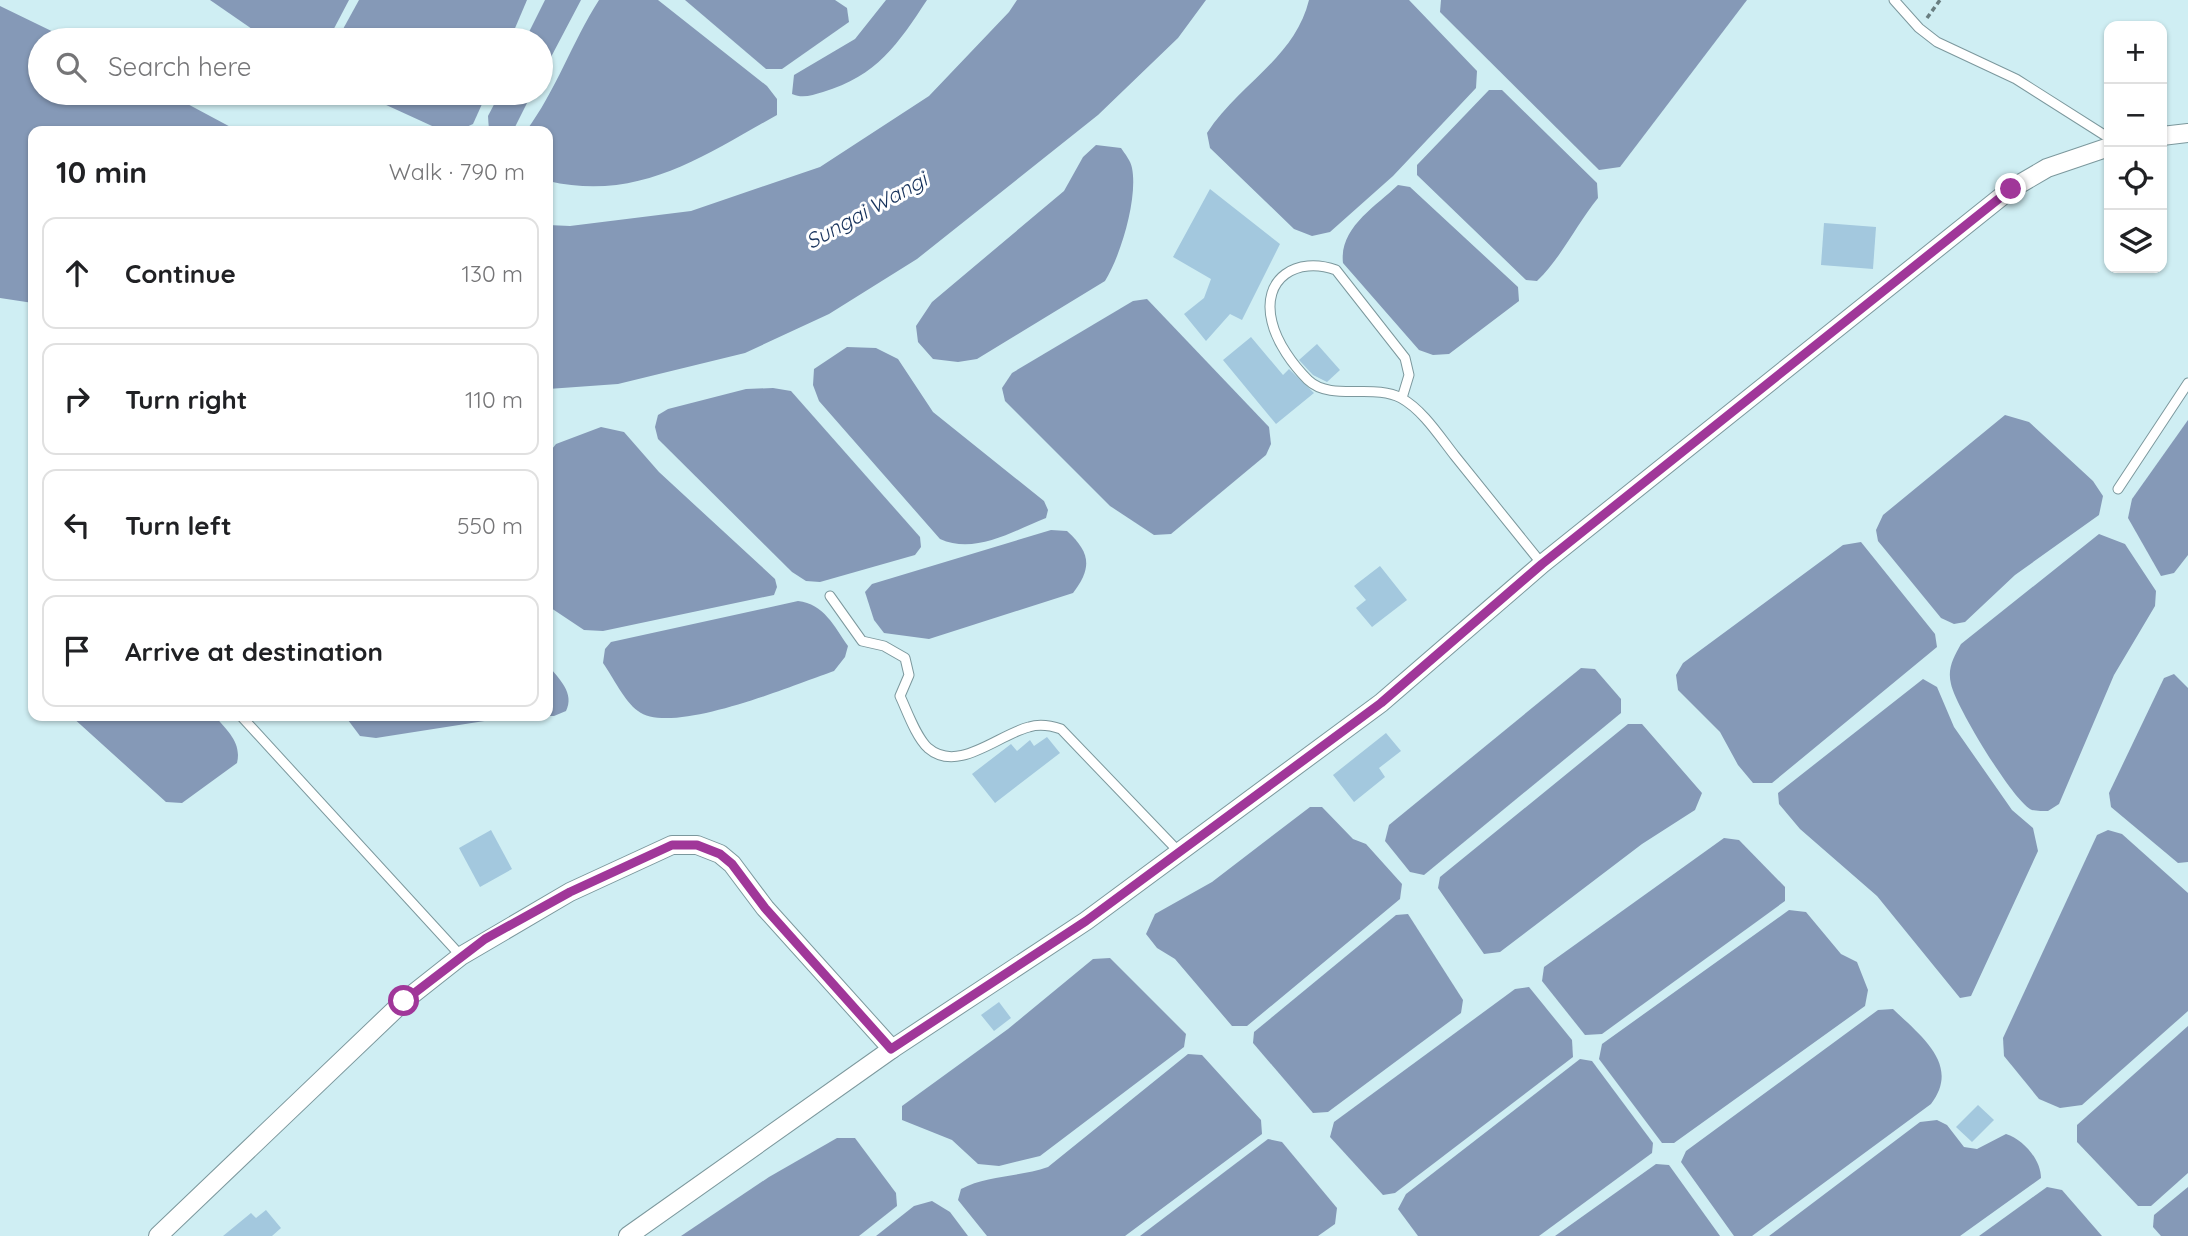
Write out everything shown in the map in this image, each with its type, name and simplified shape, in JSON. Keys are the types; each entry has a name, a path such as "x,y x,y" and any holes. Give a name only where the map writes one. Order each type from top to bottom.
{"street":[{"path":"2167,135 2188,133"},
{"path":"628,1236 891,1049 1086,921 1381,703 1542,564 2011,189 2047,168 2104,149"},
{"path":"158,1236 404,1001 461,956 570,892 672,845 697,845 720,854 732,864 765,908 891,1049"}],"lane":[{"path":"1894,0 1919,28 1937,42 2016,79 2104,135"},
{"path":"1402,398 1409,375 1405,358 1336,270 1324,266 1296,267 1280,277 1271,295 1271,320 1279,342 1310,382 1325,388 1382,391 1402,398 1427,422 1542,564"},
{"path":"2119,489 2188,383"},
{"path":"830,596 862,640 884,646 905,658 909,675 900,695 927,747 939,754 953,757 1029,727 1061,729 1180,853"},
{"path":"246,721 461,956"}],"path":[{"path":"1919,28 1940,0"}],"water":[{"path":"210,0 349,0 334,28 251,28"},
{"path":"359,0 527,0 515,28 344,28"},
{"path":"545,0 581,0 553,53 553,28 531,28"},
{"path":"599,0 658,0 767,86 777,99 777,115 668,172 611,185 581,186 553,182 553,126 530,126 543,105 553,105 553,86"},
{"path":"685,0 835,0 847,8 849,22 782,69 766,69"},
{"path":"886,0 927,0 896,44 858,77 823,92 804,96 792,94 794,75 855,39"},
{"name":"Sungai Wangi","path":"1017,0 1206,0 1178,38 1098,115 917,259 829,314 745,353 618,384 553,389 553,225 570,226 691,211 820,167 929,96 1009,12"},
{"path":"1309,0 1409,0 1477,71 1476,88 1393,176 1330,232 1312,236 1294,229 1210,148 1207,133 1234,100 1279,55 1302,20"},
{"path":"1441,0 1747,0 1620,167 1599,170 1440,12"},
{"path":"0,6 45,28 28,28 28,105 189,105 229,126 28,126 28,302 0,298"},
{"path":"1489,90 1502,90 1597,183 1598,198 1554,262 1537,281 1526,280 1417,175 1417,165"},
{"path":"386,105 482,105 473,124 469,126 432,126"},
{"path":"494,105 526,105 516,126 489,126 488,116"},
{"path":"1096,145 1121,148 1132,168 1133,180 1127,226 1117,257 1105,281 977,359 958,362 933,359 918,342 916,326 932,302 1064,191 1083,157"},
{"path":"1398,185 1410,187 1518,287 1519,301 1449,354 1433,355 1419,350 1343,263 1347,239 1360,219"},
{"path":"1147,299 1269,427 1271,444 1266,455 1171,534 1154,535 1110,506 1005,401 1002,388 1012,373 1133,301"},
{"path":"847,347 876,348 898,359 933,412 1044,501 1048,510 1046,518 980,543 953,543 940,539 819,401 813,385 814,369"},
{"path":"773,388 791,391 920,537 921,547 915,555 820,582 806,581 792,572 658,439 655,427 658,415 668,409 746,389"},
{"path":"2005,415 2029,422 2093,481 2103,496 2099,515 2015,575 1965,622 1954,624 1941,618 1878,541 1876,530 1883,515"},
{"path":"2188,420 2188,555 2174,573 2161,576 2128,518 2132,499"},
{"path":"601,427 624,432 659,472 775,579 777,587 774,595 603,631 584,630 553,609 553,448 556,444"},
{"path":"1051,530 1067,531 1081,546 1084,554 1086,568 1073,593 929,639 884,633 874,620 865,592 872,584"},
{"path":"2099,534 2125,544 2156,591 2155,606 2114,675 2059,804 2048,811 2032,810 2000,773 1963,712 1951,684 1951,668 1961,644"},
{"path":"1861,542 1935,634 1937,647 1772,783 1753,783 1738,765 1720,732 1678,690 1676,675 1683,663 1843,545"},
{"path":"798,601 815,606 828,617 848,646 845,657 834,671 734,706 677,718 654,717 633,707 603,663 605,649 611,642"},
{"path":"1581,668 1595,669 1621,699 1621,713 1424,875 1410,872 1385,841 1389,825"},
{"path":"553,671 565,686 569,698 566,711 554,716"},
{"path":"2174,674 2188,688 2188,862 2178,863 2111,807 2109,793 2164,678"},
{"path":"1923,679 1937,687 1954,727 2012,810 2033,828 2038,851 1971,996 1960,998 1877,896 1800,829 1779,804 1778,793"},
{"path":"77,721 219,721 235,743 237,763 182,803 166,802"},
{"path":"349,721 485,721 376,738 360,736"},
{"path":"1628,724 1642,724 1702,793 1695,810 1642,844 1500,952 1484,954 1438,888 1440,877"},
{"path":"1310,807 1322,807 1353,839 1366,844 1402,884 1400,899 1247,1026 1232,1026 1175,959 1157,948 1146,934 1155,914 1212,882"},
{"path":"2108,830 2122,834 2188,893 2188,1011 2082,1105 2060,1108 2039,1099 2004,1056 2003,1038 2097,835"},
{"path":"1724,838 1739,840 1785,887 1785,901 1602,1034 1585,1035 1542,981 1544,967"},
{"path":"1789,910 1806,912 1841,954 1857,962 1868,990 1865,1006 1674,1143 1662,1143 1599,1059 1602,1044"},
{"path":"1408,914 1463,1000 1461,1013 1328,1112 1313,1113 1253,1043 1254,1032 1396,915"},
{"path":"1110,958 1186,1034 1184,1047 1040,1156 999,1166 978,1164 952,1140 902,1120 902,1106 1008,1029 1093,959"},
{"path":"1529,987 1572,1040 1573,1057 1395,1193 1383,1195 1330,1137 1334,1122 1515,989"},
{"path":"1893,1009 1925,1041 1940,1064 1942,1076 1939,1090 1931,1104 1752,1236 1734,1236 1681,1162 1686,1151 1878,1010"},
{"path":"2188,1026 2188,1173 2151,1206 2138,1206 2077,1142 2077,1125"},
{"path":"1188,1054 1202,1055 1261,1120 1262,1134 1125,1236 987,1236 958,1200 961,1189 971,1184 1048,1167"},
{"path":"1580,1059 1592,1061 1653,1143 1652,1153 1539,1236 1418,1236 1398,1209 1406,1194"},
{"path":"1937,1120 1947,1125 1964,1147 1977,1149 2006,1134 2013,1137 2035,1158 2041,1178 1960,1236 1769,1236 1920,1122"},
{"path":"837,1138 855,1138 896,1193 897,1206 859,1236 681,1236 769,1177"},
{"path":"1268,1139 1282,1142 1337,1208 1335,1224 1318,1236 1140,1236"},
{"path":"1656,1164 1669,1165 1720,1236 1555,1236"},
{"path":"2047,1187 2062,1190 2102,1236 1979,1236"},
{"path":"2188,1187 2188,1236 2161,1236 2153,1227 2154,1215"},
{"path":"932,1201 950,1212 968,1236 876,1236 914,1206"}],"building":[{"path":"1210,189 1280,244 1242,320 1230,314 1206,341 1184,314 1204,298 1211,279 1173,257"},
{"path":"1824,223 1876,227 1873,269 1821,265"},
{"path":"1251,337 1283,375 1289,369 1314,393 1276,424 1223,360"},
{"path":"1317,344 1340,370 1327,382 1313,375 1299,360"},
{"path":"1380,566 1407,600 1372,627 1356,608 1366,600 1354,586"},
{"path":"1386,733 1401,751 1379,768 1385,777 1354,802 1333,775"},
{"path":"1047,737 1060,753 995,803 972,774 1011,744 1017,751 1030,740 1034,746"},
{"path":"491,830 512,869 480,887 459,848"},
{"path":"999,1002 1011,1018 994,1031 981,1015"},
{"path":"1978,1105 1994,1120 1972,1142 1956,1127"},
{"path":"266,1210 281,1228 272,1236 223,1236 251,1213 256,1218"}],"route":[{"path":"404,1001 485,939 570,892 672,845 697,845 720,854 732,864 765,908 891,1049 1086,921 1381,703 1542,564 2011,189"}]}
